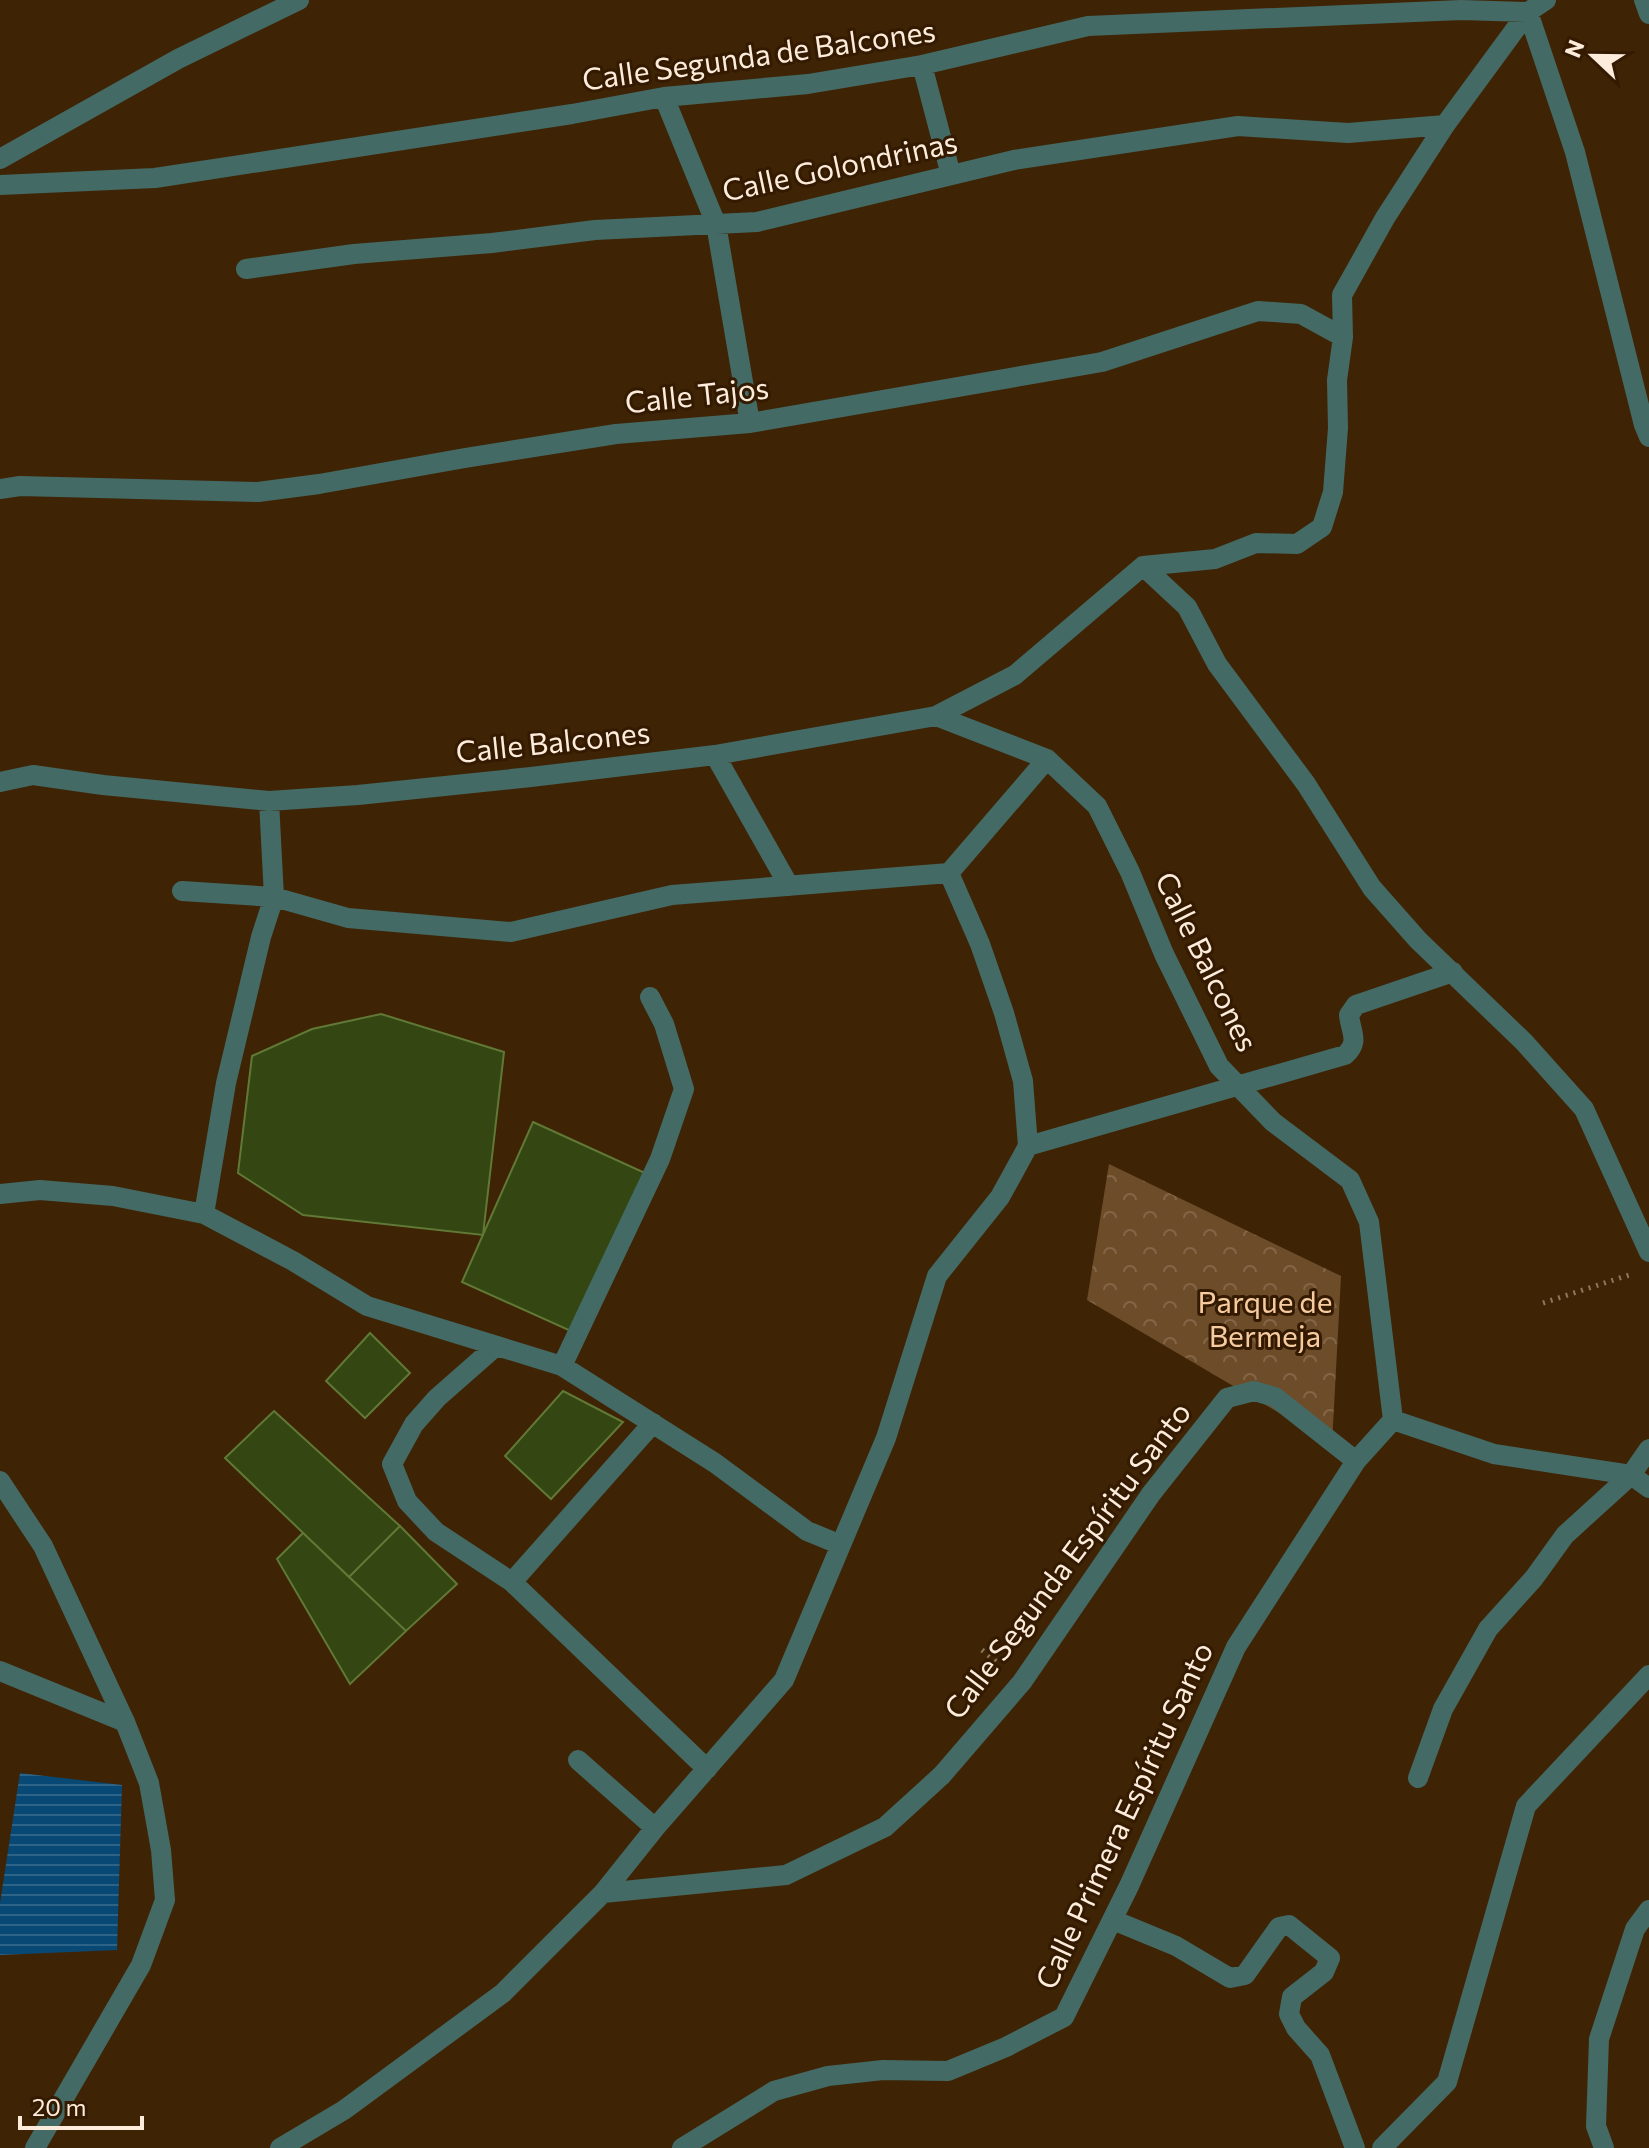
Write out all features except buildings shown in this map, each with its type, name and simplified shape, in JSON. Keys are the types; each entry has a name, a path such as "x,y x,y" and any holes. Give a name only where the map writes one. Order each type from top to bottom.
{"street":[{"path":"0,159 178,59 299,0"},
{"path":"1143,566 1215,559 1256,543 1297,544 1322,527 1333,492 1338,428 1337,380 1343,337 1342,295 1385,218 1445,125 1528,12 1546,0"},
{"path":"1644,0 1649,14"},
{"name":"Calle Segunda de Balcones","path":"0,185 155,178 664,97 808,84 922,65 1088,26 1461,10 1528,12"},
{"path":"1528,12 1575,152 1649,437"},
{"path":"922,65 951,175"},
{"path":"664,97 716,224 750,423"},
{"name":"Calle Golondrinas","path":"246,269 354,254 492,243 595,230 757,222 1014,160 1238,126 1348,133 1445,125"},
{"name":"Calle Tajos","path":"0,489 20,486 258,492 319,484 616,434 750,423 1102,362 1258,311 1301,314 1343,337"},
{"path":"1143,566 1187,607 1217,664 1306,784 1372,888 1418,940 1524,1042 1584,1109 1649,1252"},
{"name":"Calle Balcones","path":"0,782 33,775 269,801 531,777 715,755 936,716 1015,675 1143,566"},
{"name":"Calle Balcones","path":"936,716 1047,759 1097,806 1219,1066 1273,1122 1350,1180 1369,1222 1393,1420"},
{"path":"715,755 789,886"},
{"path":"182,891 274,897 348,918 511,932 672,895 949,873 1047,759"},
{"path":"204,1214 226,1083 261,937 274,897 269,801"},
{"path":"280,2148 344,2110 503,1993 603,1893 655,1828 784,1680 886,1438 937,1276 1000,1197 1028,1146 1023,1081 1004,1013 980,944 949,873"},
{"path":"1028,1146 1345,1055 1353,1048 1355,1039 1349,1015 1356,1005 1453,972"},
{"path":"562,1366 660,1159 684,1089 664,1024 650,997"},
{"path":"0,1194 40,1190 113,1196 204,1214 293,1261 367,1306 562,1366 725,1470 807,1531 841,1545"},
{"path":"495,1347 437,1398 414,1424 392,1464 407,1501 436,1532 512,1582 707,1769"},
{"name":"Calle Segunda Espíritu Santo","path":"603,1893 786,1875 885,1827 942,1775 1022,1682 1151,1494 1227,1398 1254,1391 1275,1397 1356,1461"},
{"path":"1393,1420 1494,1454 1631,1475 1649,1488"},
{"name":"Calle Primera Espíritu Santo","path":"682,2148 774,2091 828,2076 883,2070 948,2071 1006,2047 1064,2017 1113,1920 1236,1647 1356,1461 1393,1420"},
{"path":"512,1582 653,1423"},
{"path":"1418,1778 1443,1709 1488,1629 1534,1578 1565,1535 1631,1475 1649,1449"},
{"path":"0,1481 43,1546 125,1722 149,1783 161,1850 165,1900 141,1965 35,2148"},
{"path":"0,1671 125,1722"},
{"path":"1382,2148 1447,2082 1526,1806 1649,1675"},
{"path":"578,1760 655,1828"},
{"path":"1604,2148 1596,2126 1599,2039 1635,1929 1649,1910"},
{"path":"1113,1920 1176,1946 1230,1978 1245,1975 1279,1927 1289,1925 1330,1958 1324,1972 1292,1997 1289,2014 1296,2028 1320,2055 1355,2148"}],"path":[{"path":"1543,1303 1634,1273"}],"green space":[{"name":"Parque de Bermeja","path":"1109,1164 1341,1276 1332,1444 1087,1300"}],"water":[{"path":"20,1773 122,1785 117,1950 0,1955 0,1903"}]}
